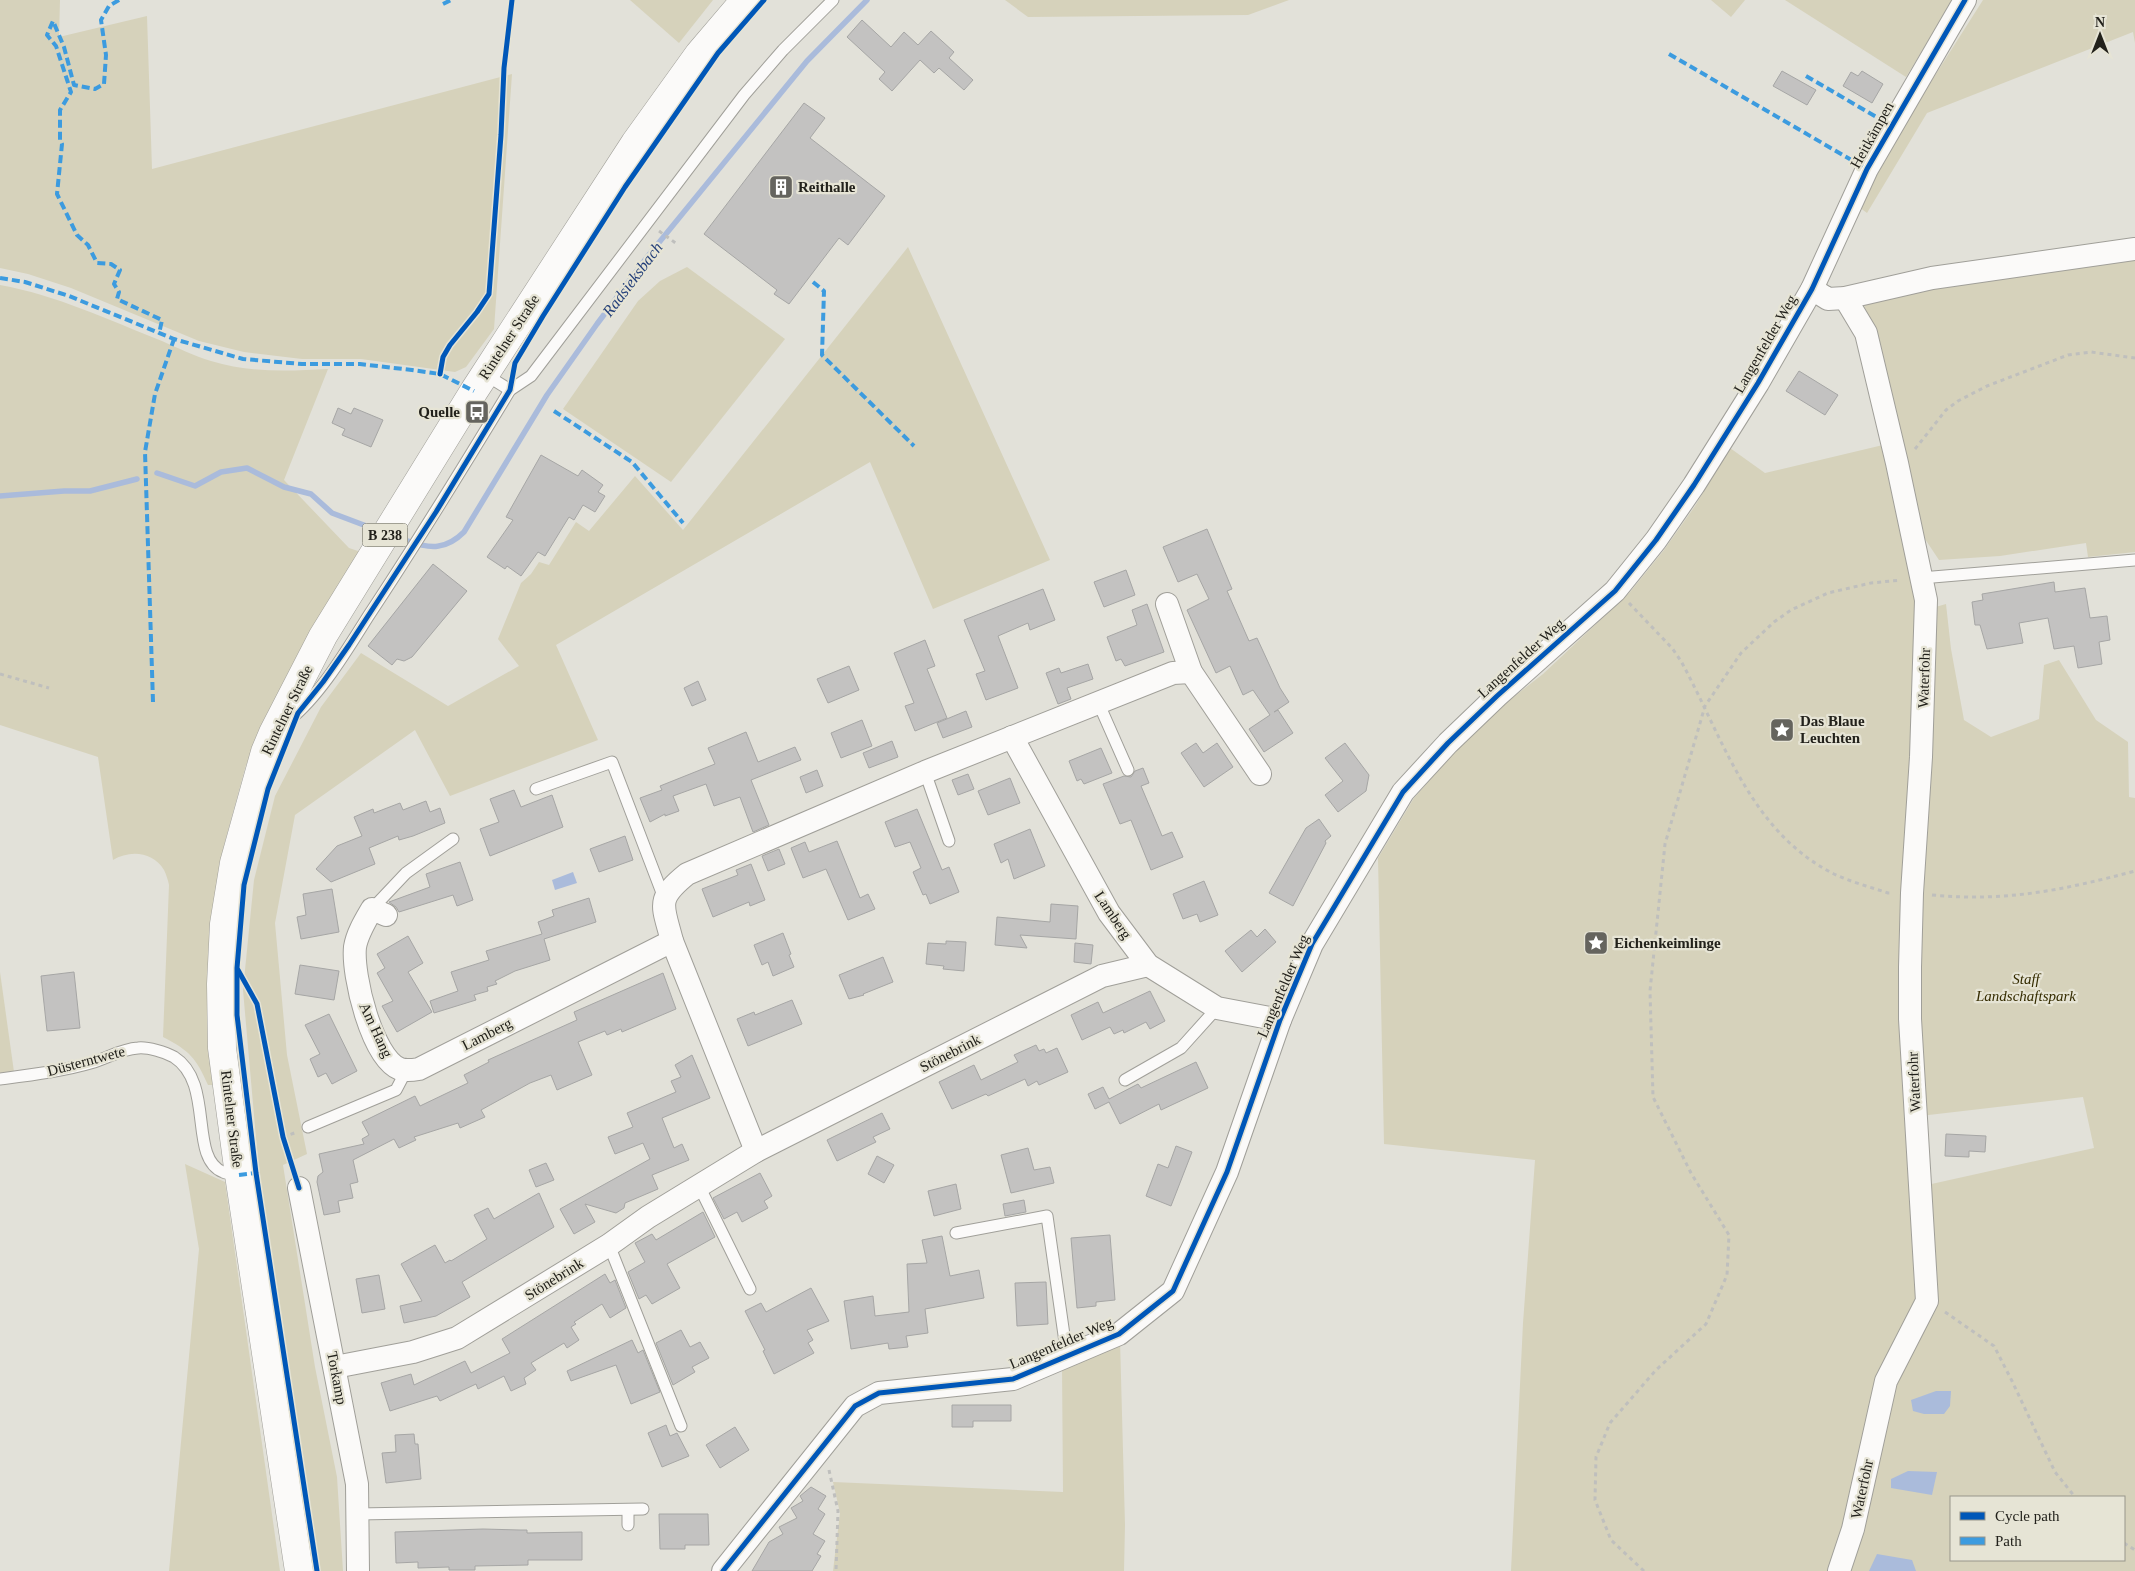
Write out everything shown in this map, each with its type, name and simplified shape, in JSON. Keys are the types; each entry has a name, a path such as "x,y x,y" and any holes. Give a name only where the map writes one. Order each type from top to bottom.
{"main road":[{"name":"Rintelner Straße","path":"299,1571 239,1174 222,1048 221,984 224,924 234,863 265,752 273,732 328,628 447,434 635,143 699,54 745,0"}],"street":[{"name":"Heitkämpen","path":"1812,289 1867,169 1965,0"},
{"name":"Langenfelder Weg","path":"724,1571 855,1406 879,1393 1013,1379 1119,1334 1173,1291 1227,1172 1280,1020 1312,944 1403,792 1448,743 1497,696 1615,591 1656,540 1694,485 1758,383 1812,289 1828,299 1845,298 1932,278 2135,249"},
{"name":"Waterfohr","path":"1839,1571 1853,1529 1886,1381 1927,1301 1910,1019 1912,893 1921,757 1926,600 1897,463 1866,333 1845,298"},
{"path":"1167,604 1190,672 1260,774"},
{"path":"756,1151 672,941 664,908 664,898 671,887 686,874 925,772 1173,673 1190,672"},
{"name":"Lamberg","path":"1012,737 1109,913 1148,965 1217,1008 1280,1020"},
{"name":"Am Hang","path":"379,912 363,925 356,946 357,980 363,1009 386,1058 398,1069 406,1071"},
{"name":"Lamberg","path":"406,1071 419,1069 672,941"},
{"name":"Stönebrink","path":"335,1366 413,1352 457,1338 609,1245 648,1217 756,1151 1102,976 1148,965"},
{"name":"Torkamp","path":"299,1188 335,1366 356,1484 358,1571"}],"lane":[{"path":"273,732 298,713 323,682 412,549 510,390 531,376 744,95 783,50 833,0"},
{"path":"486,375 510,390"},
{"path":"1921,578 2135,560"},
{"path":"1098,702 1128,770"},
{"path":"536,789 612,762 664,898"},
{"path":"925,772 949,841"},
{"path":"379,912 406,874 454,839"},
{"path":"1125,1080 1180,1048 1217,1008"},
{"name":"Düsterntwete","path":"0,1079 31,1075 93,1062 139,1047 174,1057 190,1072 198,1091 204,1144 211,1161 222,1172 239,1174"},
{"path":"308,1127 396,1090 406,1071"},
{"path":"698,1186 750,1289"},
{"path":"956,1233 1047,1216 1067,1356"},
{"path":"609,1245 681,1426"},
{"path":"628,1510 628,1525"},
{"path":"358,1514 643,1510"}],"path":[{"path":"647,221 677,244"},
{"path":"1897,463 1912,453 1946,410 1958,401 1987,386 2068,355 2091,352 2135,358"},
{"path":"1644,1571 1611,1540 1595,1500 1596,1458 1610,1423 1656,1370 1706,1324 1727,1275 1729,1235 1691,1173 1653,1097 1650,992 1666,844 1705,706 1741,653 1757,636 1791,610 1828,592 1871,583 1921,578"},
{"path":"1615,591 1645,618 1672,648 1705,706 1740,781 1765,819 1781,836 1810,859 1834,874 1888,893"},
{"path":"0,674 49,688"},
{"path":"1912,893 1953,897 2002,898 2062,890 2135,870"},
{"path":"1927,1301 1994,1346 2055,1472 2074,1496"},
{"path":"823,1444 838,1511 836,1571"}],"green space":[{"path":"0,0 60,0 59,37 147,16 152,169 512,74 494,329 466,367 455,372 361,359 302,359 244,352 199,341 71,288 28,274 0,268"},
{"path":"630,0 713,0 679,43"},
{"path":"1005,0 1289,0 1248,15 1028,17"},
{"path":"1711,0 1745,0 1731,17"},
{"path":"1785,0 1953,0 1906,77"},
{"path":"1983,0 2135,0 2135,43 2133,32 1927,113 1867,213 1859,207 1913,110"},
{"path":"908,247 1050,560 933,609 870,462 556,645 598,740 450,796 415,730 295,815 275,923 287,1055 307,1154 283,1165 315,1367 337,1477 343,1571 320,1571 259,1172 243,990 254,880 275,796 321,707 361,653 448,706 519,666 498,639 521,583 531,574 539,562 549,565 576,522 589,531 635,476 683,530"},
{"path":"2135,258 2135,552 2088,557 2086,543 2000,556 1939,560 1921,533 1869,318 1863,303 1973,280"},
{"path":"687,267 785,339 671,482 563,409 638,301 660,281"},
{"path":"0,285 21,289 62,302 198,357 225,365 269,370 328,369 284,480 349,548 361,552 299,658 246,765 224,845 211,918 209,1002 214,1085 208,1085 200,1068 186,1051 163,1037 169,883 164,870 154,859 147,856 133,854 113,860 98,757 0,725"},
{"path":"1883,445 1921,611 1920,1309 1834,1571 1511,1571 1523,1323 1535,1160 1384,1144 1378,858 1414,798 1480,723 1543,674 1630,592 1664,550 1695,506 1730,448 1765,473"},
{"name":"Staff Landschaftspark","path":"1946,604 1951,649 1964,720 1991,737 2039,719 2044,665 2059,660 2096,720 2128,742 2129,797 2135,798 2135,1571 1843,1571 1880,1419 1908,1351 1938,1296 1934,1283 1927,1185 2094,1148 2083,1097 1920,1116 1916,1028 1932,608"},
{"path":"0,972 14,1072 0,1073"},
{"path":"185,1164 225,1182 280,1571 169,1571 199,1249"},
{"path":"1120,1340 1125,1525 1124,1571 833,1571 840,1513 833,1482 1063,1492 1062,1365"}],"water":[{"path":"573,872 577,883 555,890 552,880"},
{"path":"1936,1391 1951,1391 1950,1406 1944,1414 1924,1414 1913,1411 1911,1400"},
{"path":"1908,1471 1937,1472 1932,1495 1891,1488 1891,1479"},
{"path":"1877,1554 1912,1560 1916,1571 1869,1571"}],"building":[{"path":"862,20 891,47 904,32 918,45 931,31 954,52 949,58 973,80 964,90 939,68 934,73 920,60 892,91 879,79 885,72 847,37"},
{"path":"1782,71 1816,90 1807,105 1773,86"},
{"path":"1862,71 1883,84 1872,103 1843,86 1851,72 1858,76"},
{"path":"804,103 825,118 810,138 885,196 848,245 839,238 789,304 774,294 777,290 704,234"},
{"path":"1799,371 1838,395 1825,415 1786,391"},
{"path":"338,408 351,414 354,408 383,420 371,447 342,435 345,429 332,423"},
{"path":"541,455 578,476 582,470 603,485 598,492 605,496 595,512 583,505 574,520 569,517 545,556 538,552 521,576 507,566 505,569 487,557 513,520 506,517"},
{"path":"1207,529 1232,589 1227,591 1249,641 1257,638 1280,688 1289,702 1274,712 1278,710 1293,733 1264,752 1249,729 1270,715 1253,690 1243,695 1230,666 1216,673 1187,610 1209,599 1197,574 1178,582 1163,547"},
{"path":"433,564 467,591 412,657 404,661 397,659 392,665 368,646"},
{"path":"1126,570 1135,595 1104,607 1094,582"},
{"path":"2054,582 2055,592 2085,588 2090,618 2107,616 2110,640 2099,642 2102,664 2078,668 2074,646 2054,649 2048,618 2019,623 2023,643 1987,649 1980,625 1975,625 1972,602 1983,600 1982,594"},
{"path":"1043,589 1055,620 1030,630 1028,623 998,636 1018,688 986,700 976,674 985,671 964,620"},
{"path":"1147,604 1164,652 1125,666 1121,659 1116,661 1107,637 1137,625 1132,610"},
{"path":"925,640 935,666 927,669 947,718 915,731 905,706 914,703 894,653"},
{"path":"1088,664 1093,679 1067,688 1071,699 1058,704 1046,673 1059,668 1061,673"},
{"path":"849,666 859,690 828,703 817,679"},
{"path":"698,681 706,700 692,706 684,688"},
{"path":"966,711 972,727 943,738 937,723"},
{"path":"862,720 872,746 841,758 831,733"},
{"path":"746,732 758,762 795,747 801,760 751,780 769,825 753,832 740,797 714,806 706,784 673,796 679,811 665,816 665,814 650,822 640,798 662,790 660,786 715,764 708,748"},
{"path":"892,741 898,757 869,768 863,753"},
{"path":"1196,743 1203,753 1217,743 1233,767 1204,787 1181,753"},
{"path":"1345,743 1369,775 1366,791 1338,812 1325,795 1343,781 1325,758"},
{"path":"1101,748 1112,773 1084,784 1081,779 1077,781 1069,761"},
{"path":"1143,768 1149,783 1141,786 1162,836 1172,832 1183,857 1151,870 1131,820 1120,824 1103,784 1124,776 1131,777 1135,771"},
{"path":"817,770 823,786 806,793 800,777"},
{"path":"968,774 974,789 958,795 952,780"},
{"path":"1010,778 1020,803 988,815 978,791"},
{"path":"514,790 521,807 552,795 563,827 490,856 480,829 499,822 490,799"},
{"path":"426,801 430,812 440,808 445,823 413,836 399,840 398,836 369,848 375,864 331,882 316,869 337,846 362,836 354,817 373,809 374,813 400,803 403,810"},
{"path":"917,809 942,870 949,867 959,892 930,904 926,894 923,895 913,872 921,868 910,842 895,847 885,822"},
{"path":"1319,819 1331,836 1325,841 1326,843 1293,906 1269,893 1306,828"},
{"path":"1030,829 1045,866 1014,879 1008,859 1001,863 994,844"},
{"path":"625,836 633,860 599,872 590,849"},
{"path":"837,841 860,898 868,894 875,909 848,920 826,869 803,878 791,848 805,842 809,852"},
{"path":"779,849 785,864 768,871 762,856"},
{"path":"460,862 473,900 457,906 453,895 399,912 389,902 430,887 426,874"},
{"path":"751,864 765,900 750,906 749,902 713,917 702,889 738,875 736,870"},
{"path":"1204,881 1218,915 1200,922 1197,914 1183,919 1173,894"},
{"path":"332,889 339,932 301,939 297,917 306,915 303,894"},
{"path":"589,898 596,922 544,939 550,960 515,971 495,981 497,984 487,987 488,991 474,995 476,1000 434,1013 430,1001 458,991 451,972 489,960 486,951 542,934 538,922 554,916 552,910"},
{"path":"1051,904 1078,906 1076,939 1020,935 1027,948 995,945 997,917 1050,922"},
{"path":"1265,929 1276,942 1242,972 1225,951 1251,930 1257,937"},
{"path":"783,933 794,967 773,976 768,962 762,965 754,945"},
{"path":"408,936 423,963 408,972 432,1012 397,1032 382,1006 393,1001 377,973 385,968 377,954"},
{"path":"946,941 966,942 964,971 943,969 944,966 926,964 928,943 946,944"},
{"path":"1075,943 1093,945 1091,964 1074,962"},
{"path":"883,957 893,982 864,995 849,999 839,975"},
{"path":"300,965 339,971 334,1000 295,994"},
{"path":"74,972 80,1028 47,1031 41,976"},
{"path":"663,973 676,1009 622,1032 621,1029 607,1035 605,1031 578,1042 592,1075 557,1090 551,1075 530,1083 481,1110 485,1117 460,1128 458,1123 414,1137 416,1140 399,1148 394,1139 353,1160 358,1182 350,1184 353,1198 338,1201 340,1212 324,1215 317,1182 318,1176 323,1172 319,1154 364,1144 362,1139 369,1135 362,1122 415,1096 420,1106 468,1083 464,1075 489,1062 488,1060 577,1020 574,1012"},
{"path":"1150,991 1165,1021 1150,1029 1146,1022 1124,1033 1123,1030 1114,1034 1110,1027 1082,1040 1071,1015 1098,1002 1103,1013"},
{"path":"792,1000 802,1024 748,1046 737,1019 754,1012 755,1015"},
{"path":"329,1014 357,1071 332,1084 326,1073 318,1077 310,1059 320,1054 305,1025"},
{"path":"1036,1045 1039,1051 1044,1049 1046,1053 1057,1048 1068,1072 1039,1085 1037,1081 1028,1086 1025,1079 988,1096 986,1094 952,1109 939,1082 974,1065 981,1080 1018,1062 1014,1055"},
{"path":"692,1055 710,1098 662,1118 674,1148 682,1144 689,1160 652,1175 658,1189 625,1203 624,1208 616,1213 585,1204 595,1222 574,1234 560,1209 650,1159 643,1143 615,1154 608,1137 633,1127 627,1113 676,1092 671,1081 681,1077 675,1065"},
{"path":"1196,1062 1208,1088 1161,1110 1159,1104 1120,1124 1109,1102 1095,1109 1088,1094 1103,1087 1109,1099 1138,1084 1141,1088"},
{"path":"882,1113 890,1129 873,1137 876,1142 837,1161 827,1140"},
{"path":"1946,1134 1986,1136 1985,1152 1969,1151 1969,1157 1945,1156"},
{"path":"1176,1146 1192,1152 1171,1206 1146,1196 1158,1164 1168,1168"},
{"path":"1028,1148 1034,1170 1050,1167 1054,1183 1011,1193 1001,1155"},
{"path":"877,1156 894,1165 884,1183 868,1174"},
{"path":"546,1163 554,1180 536,1187 529,1170"},
{"path":"760,1173 772,1196 764,1201 768,1208 742,1222 737,1212 724,1219 713,1198"},
{"path":"956,1184 961,1209 934,1216 928,1191"},
{"path":"539,1193 554,1227 462,1282 470,1297 436,1316 404,1323 400,1306 422,1301 401,1264 435,1245 445,1263 451,1261 487,1239 474,1215 488,1208 494,1219"},
{"path":"1024,1200 1026,1212 1005,1216 1003,1204"},
{"path":"703,1212 715,1237 667,1264 680,1288 652,1304 646,1295 639,1299 628,1272 645,1262 635,1243 652,1234 656,1240"},
{"path":"1110,1235 1115,1300 1096,1302 1096,1306 1077,1308 1071,1238"},
{"path":"942,1236 950,1276 979,1270 984,1298 925,1309 928,1333 906,1336 908,1347 889,1349 888,1343 851,1349 844,1301 873,1296 875,1316 909,1312 907,1264 927,1263 922,1240"},
{"path":"605,1274 610,1283 615,1280 626,1308 610,1318 602,1304 574,1322 576,1324 571,1327 579,1340 567,1348 564,1343 531,1363 536,1370 524,1378 526,1384 511,1391 504,1376 478,1389 476,1384 440,1401 437,1396 390,1411 381,1383 411,1374 414,1385 465,1361 471,1373 510,1353 502,1339"},
{"path":"379,1275 385,1309 362,1313 356,1279"},
{"path":"1046,1282 1048,1324 1017,1326 1015,1283"},
{"path":"811,1288 829,1321 807,1330 813,1340 808,1343 814,1353 774,1374 763,1351 765,1350 745,1311 761,1303 766,1312"},
{"path":"681,1330 690,1347 700,1342 709,1358 692,1367 695,1372 673,1385 656,1343"},
{"path":"632,1340 638,1353 643,1350 660,1392 631,1404 616,1365 571,1381 567,1371"},
{"path":"952,1405 1011,1405 1011,1421 973,1421 973,1427 952,1427"},
{"path":"666,1425 670,1436 677,1433 689,1456 662,1467 648,1433"},
{"path":"735,1427 749,1450 720,1468 706,1445"},
{"path":"414,1434 415,1444 418,1444 421,1479 386,1483 382,1453 396,1452 395,1435"},
{"path":"811,1487 826,1496 818,1509 825,1514 813,1534 825,1541 817,1554 821,1556 812,1571 752,1571 769,1542 783,1534 779,1527 797,1518 791,1508 803,1501 800,1496"},
{"path":"659,1514 708,1514 709,1545 685,1545 685,1549 660,1549"},
{"path":"483,1529 527,1530 527,1533 582,1532 582,1560 528,1560 528,1565 475,1566 475,1570 449,1570 449,1567 418,1568 418,1562 396,1563 395,1532"}],"waterway":[{"name":"Radsieksbach","path":"408,541 424,546 438,546 451,542 464,532 547,395 648,256 807,61 867,0"},
{"name":"Radsieksbach","path":"157,473 195,486 221,472 247,468 284,487 311,494 332,513 369,527"},
{"name":"Radsieksbach","path":"0,496 90,491 137,479"}],"marked path":[{"path":"119,0 109,6 101,20 106,55 104,84 95,89 74,85 64,47 53,21 47,35 56,46 71,92 60,110 60,140 62,144 57,194 77,235 88,245 97,263 111,264 120,270 114,284 119,292 117,299 162,320 159,334"},
{"path":"443,4 451,0"},
{"path":"1669,54 1867,169"},
{"path":"1806,76 1892,126"},
{"path":"0,278 25,282 69,296 174,339 243,359 302,364 360,364 412,370 440,374 474,391"},
{"path":"813,282 824,291 822,355 914,446"},
{"path":"153,702 145,452 155,394 174,339"},
{"path":"554,411 632,462 683,523"},
{"path":"239,1175 256,1173"}],"cycle path":[{"path":"440,374 443,357 450,345 489,294 504,68 512,0"},
{"path":"317,1571 256,1173 237,1015 237,968 244,885 268,789 298,713 349,645 436,512 510,390 515,363 543,316 625,187 718,53 764,0"},
{"path":"723,1571 855,1406 879,1393 1013,1379 1119,1334 1173,1291 1227,1172 1280,1020 1312,944 1403,792 1448,743 1497,696 1615,591 1656,540 1694,485 1758,383 1812,289 1867,169 1965,0"},
{"path":"238,970 257,1004 283,1137 299,1188"}],"place":[{"name":"Reithalle","path":"781,187"},
{"name":"Quelle","path":"477,412"},
{"name":"Das Blaue Leuchten","path":"1782,730"},
{"name":"Eichenkeimlinge","path":"1596,943"}]}
